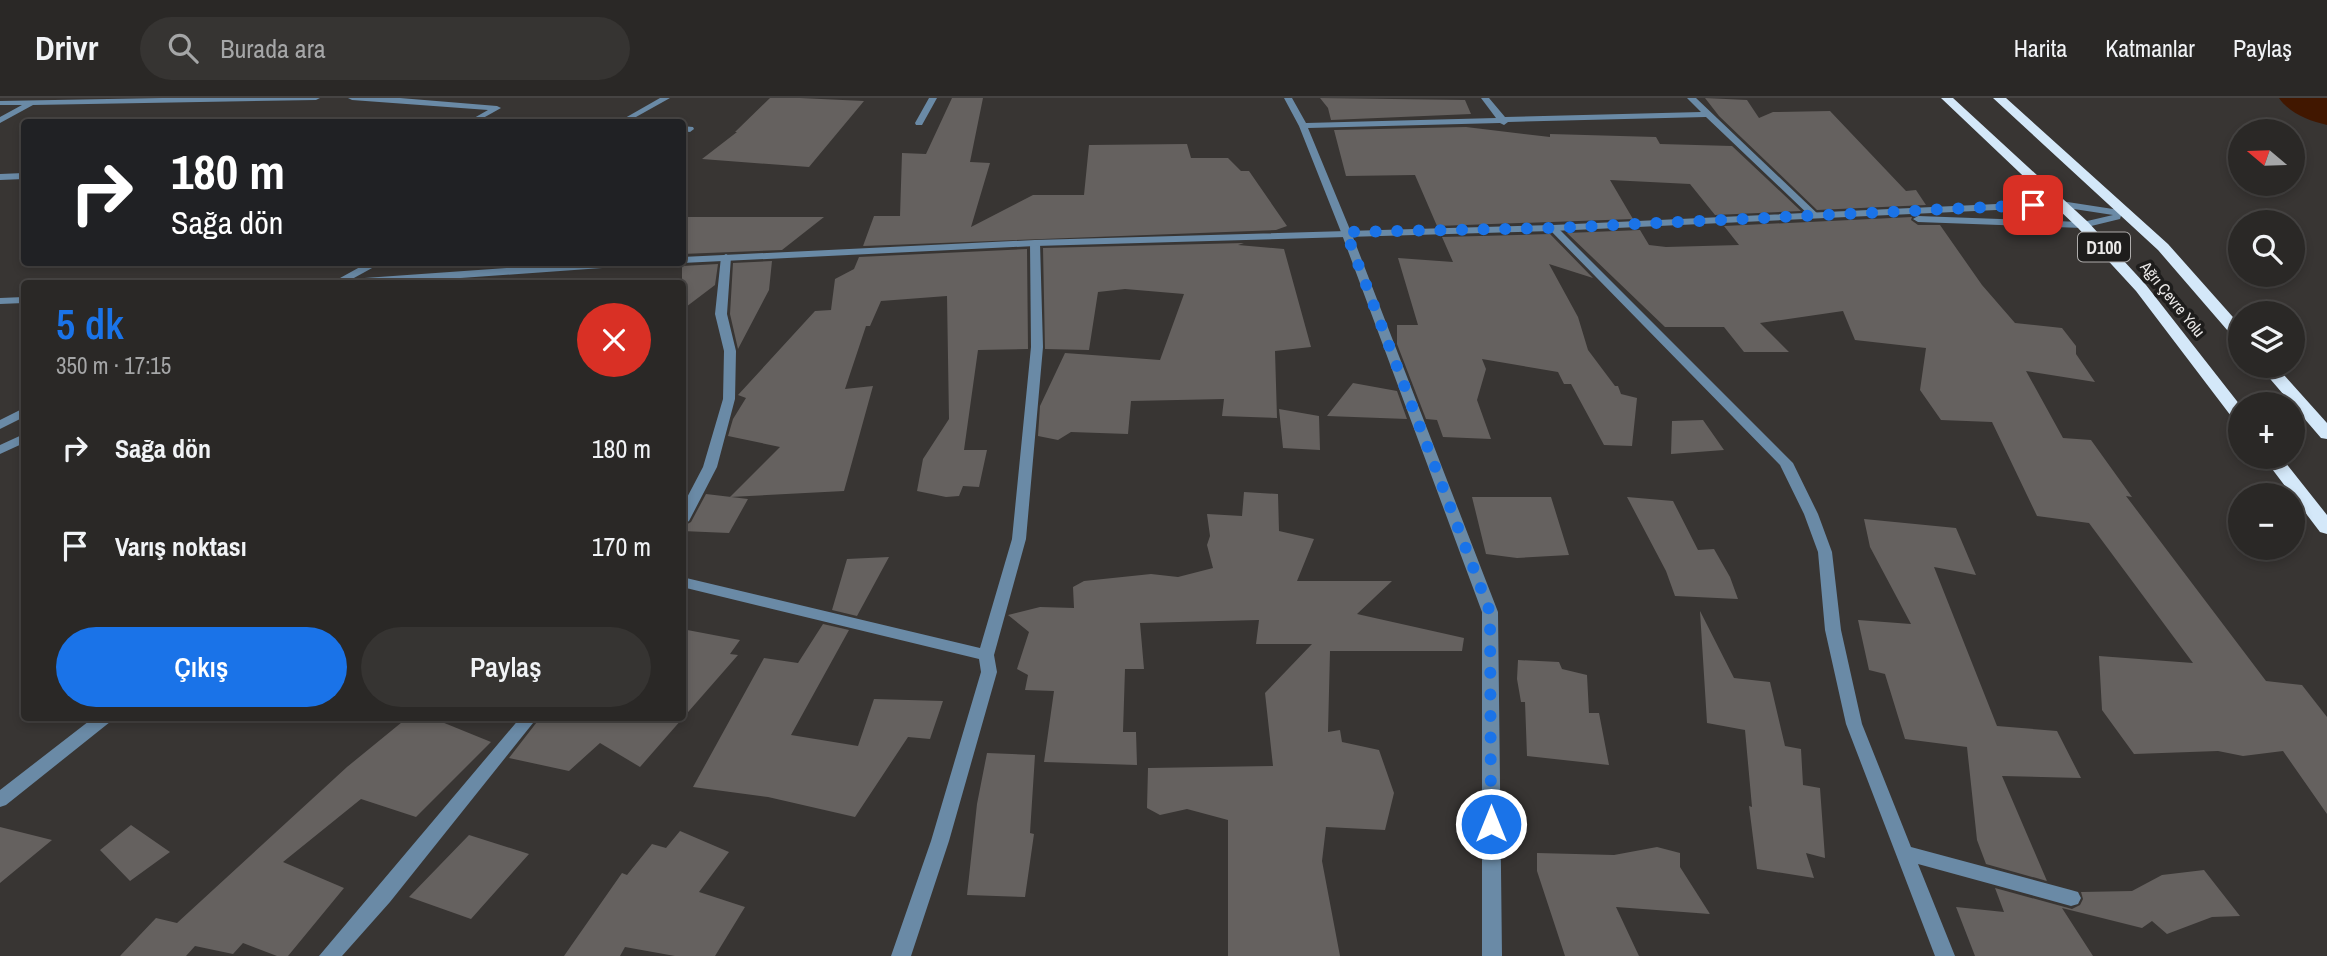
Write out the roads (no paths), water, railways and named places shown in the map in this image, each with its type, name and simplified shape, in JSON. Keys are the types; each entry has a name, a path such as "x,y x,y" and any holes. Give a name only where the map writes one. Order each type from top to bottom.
{"highway":[{"name":"Ağrı Çevre Yolu","path":"1947,98 2083,225 2141,288 2228,400"},
{"name":"Ağrı Çevre Yolu","path":"1999,98 2163,247 2228,321"},
{"path":"2278,378 2327,434"},
{"path":"2281,469 2327,528"}],"street":[{"path":"0,120 42,98"},
{"path":"0,103 316,98"},
{"path":"352,98 452,100 497,108 477,119"},
{"path":"629,119 666,98"},
{"path":"919,123 933,98"},
{"path":"1288,98 1303,125 1346,232 1490,612 1492,956"},
{"path":"1485,98 1504,122"},
{"path":"1691,98 1815,216 2083,225 2126,215"},
{"path":"1303,125 1504,122 1707,114"},
{"path":"0,177 21,176"},
{"path":"686,260 1035,243 1553,228 2061,204 2126,215"},
{"path":"1553,228 1786,463 1811,514 1825,552 1833,630 1854,724 1945,956"},
{"path":"901,956 940,841 989,672 986,654 1019,540 1037,347 1035,243"},
{"path":"686,513 710,467 729,399 730,351 722,314 726,257"},
{"path":"341,280 370,266"},
{"path":"379,280 585,266"},
{"path":"0,301 21,300"},
{"path":"0,425 21,414"},
{"path":"0,450 21,440"},
{"path":"686,583 986,654"},
{"path":"0,800 100,721"},
{"path":"329,956 383,896 528,721"},
{"path":"1906,853 2071,898"}],"waterway":[{"path":"2299,98 2327,113"}]}
